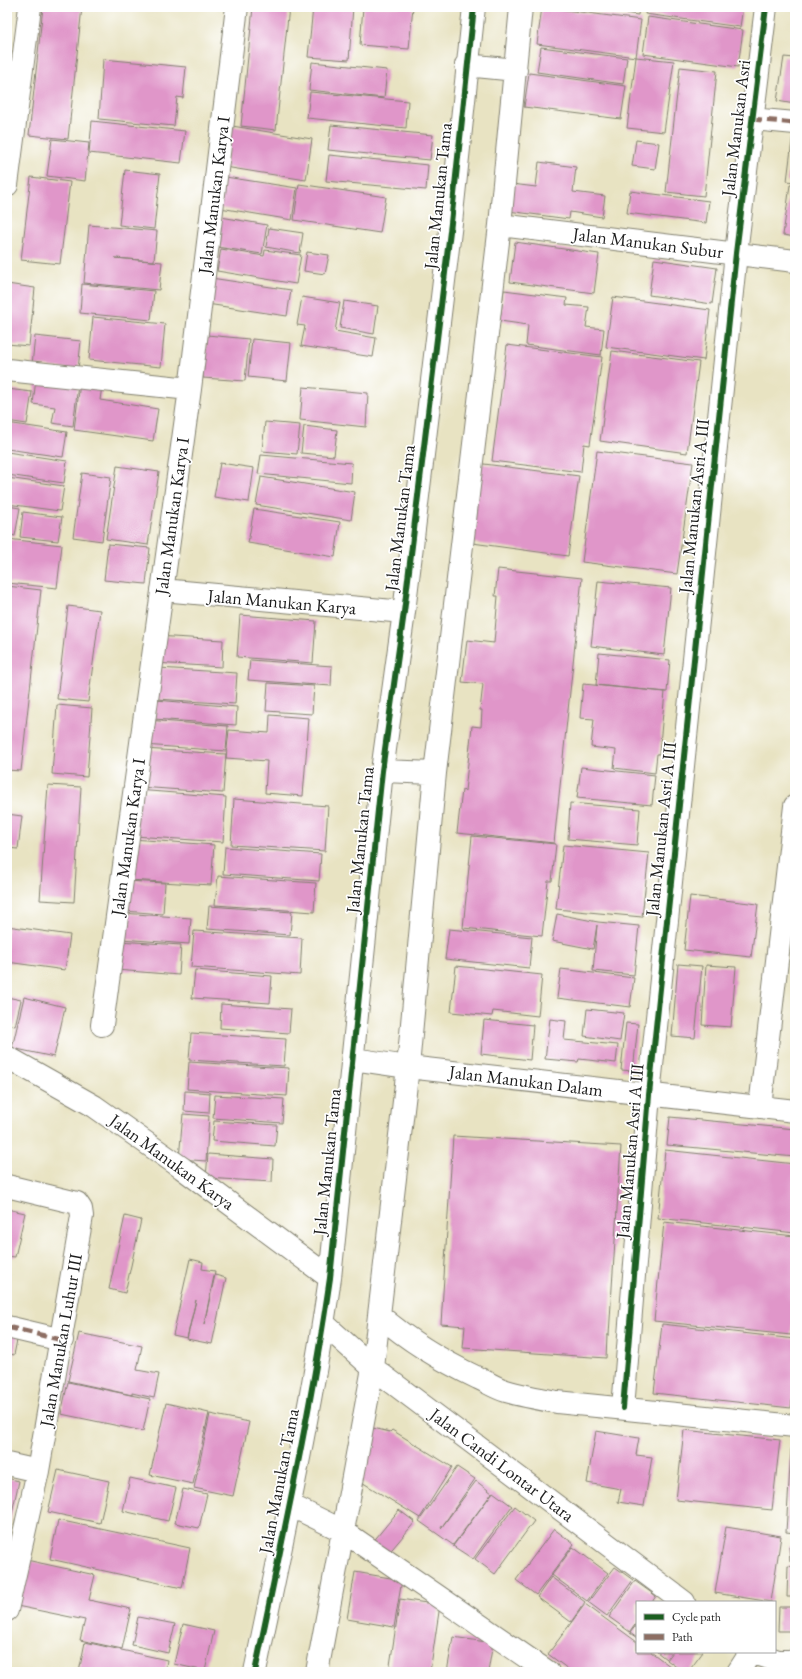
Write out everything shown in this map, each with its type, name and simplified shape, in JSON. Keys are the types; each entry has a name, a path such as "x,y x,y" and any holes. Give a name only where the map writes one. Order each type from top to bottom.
{"street":[{"path":"7,185 30,7"},
{"name":"Jalan Manukan Karya I","path":"102,1025 190,389 237,7"},
{"name":"Jalan Manukan Tama","path":"255,1672 290,1505 330,1278 382,771 404,612 451,223 466,65 474,7"},
{"path":"317,1672 373,1368 408,1067 435,773 500,225 521,7"},
{"name":"Jalan Manukan Asri","path":"736,253 766,7"},
{"path":"466,65 516,70"},
{"path":"752,119 795,123"},
{"name":"Jalan Manukan Subur","path":"500,225 795,261"},
{"name":"Jalan Manukan Asri A III","path":"624,1408 649,1095 736,253"},
{"path":"7,370 190,389"},
{"name":"Jalan Manukan Karya","path":"162,590 404,612"},
{"path":"382,771 435,773"},
{"path":"760,1107 795,806"},
{"name":"Jalan Manukan Karya","path":"7,1057 94,1106 182,1168 330,1278"},
{"name":"Jalan Manukan Dalam","path":"353,1059 408,1067 795,1111"},
{"name":"Jalan Manukan Luhur III","path":"7,1186 70,1200 77,1203 81,1208 82,1216 62,1340 38,1471 7,1610"},
{"path":"379,1315 397,1331 424,1349 504,1390 527,1397 557,1402 795,1426"},
{"name":"Jalan Candi Lontar Utara","path":"323,1323 373,1368 683,1601"},
{"path":"7,1327 62,1340"},
{"path":"7,1464 38,1471"},
{"path":"290,1505 343,1531 548,1672"},
{"path":"738,1672 750,1653"},
{"path":"754,1653 789,1664"}],"building":[{"path":"43,7 82,7 68,139 29,135"},
{"path":"253,7 289,7 276,130 241,126"},
{"path":"313,7 353,7 349,60 308,57"},
{"path":"363,7 413,7 409,49 360,45"},
{"path":"542,7 641,20 636,57 537,44"},
{"path":"583,7 639,7 638,15"},
{"path":"646,7 743,7 740,27 645,14"},
{"path":"648,17 743,30 738,67 643,54"},
{"path":"541,47 627,58 623,84 537,72"},
{"path":"636,57 674,61 664,132 627,128"},
{"path":"784,57 795,58 795,104 777,101"},
{"path":"103,59 186,67 183,98 177,97 174,126 99,119"},
{"path":"312,62 387,70 384,98 309,90"},
{"path":"680,67 717,71 704,196 666,192"},
{"path":"529,73 626,86 621,119 524,107"},
{"path":"310,92 408,101 406,128 307,118"},
{"path":"92,121 185,131 181,163 89,153"},
{"path":"331,125 433,135 430,160 328,150"},
{"path":"232,126 312,139 306,180 225,167"},
{"path":"793,133 795,134 795,182 787,181"},
{"path":"52,139 89,143 85,181 47,176"},
{"path":"636,140 659,143 655,169 632,166"},
{"path":"329,155 428,165 426,190 326,181"},
{"path":"539,162 576,167 573,192 605,196 602,217 570,212 569,219 508,211 512,184 536,187"},
{"path":"125,170 160,174 154,229 119,225"},
{"path":"219,176 297,188 292,220 214,207"},
{"path":"31,177 70,182 60,264 21,260"},
{"path":"299,184 386,197 380,233 294,220"},
{"path":"790,185 795,185 795,237 783,235"},
{"path":"630,191 709,201 706,223 627,213"},
{"path":"221,217 267,225 262,254 217,247"},
{"path":"89,225 157,231 154,261 115,258 162,262 159,290 84,283"},
{"path":"269,228 303,233 300,253 266,247"},
{"path":"515,242 599,254 594,293 510,282"},
{"path":"221,249 264,256 265,250 301,255 296,284 217,271"},
{"path":"307,252 329,255 325,274 304,271"},
{"path":"654,259 717,268 712,304 649,295"},
{"path":"211,278 291,290 287,316 207,304"},
{"path":"7,284 35,288 29,346 7,344"},
{"path":"82,284 154,291 151,320 80,313"},
{"path":"504,290 567,298 566,305 589,307 586,327 604,329 601,355 526,345 528,325 500,321"},
{"path":"302,297 340,303 335,331 376,338 373,357 301,346 305,326 297,325"},
{"path":"613,297 710,310 704,360 606,347"},
{"path":"344,301 378,306 374,334 340,328"},
{"path":"93,317 165,324 161,367 89,360"},
{"path":"207,335 249,339 245,381 203,378"},
{"path":"35,336 81,341 78,370 32,365"},
{"path":"252,339 291,343 287,381 248,377"},
{"path":"507,345 602,357 590,445 584,444 581,472 492,461"},
{"path":"612,351 699,362 687,453 600,441"},
{"path":"36,379 78,385 73,426 52,423 55,407 33,404"},
{"path":"80,383 102,386 100,400 158,409 153,441 74,430"},
{"path":"303,387 368,393 366,427 300,420"},
{"path":"7,389 32,392 27,424 7,421"},
{"path":"265,422 300,425 297,454 262,451"},
{"path":"7,423 67,432 63,457 7,449"},
{"path":"304,426 337,430 334,456 301,453"},
{"path":"597,451 693,463 677,574 582,562"},
{"path":"7,452 67,461 64,483 7,475"},
{"path":"261,455 352,463 351,483 258,474"},
{"path":"220,463 254,468 249,502 214,497"},
{"path":"476,463 579,476 568,556 465,542"},
{"path":"117,466 159,472 148,545 106,539"},
{"path":"82,473 111,477 102,541 73,537"},
{"path":"261,477 355,492 351,520 256,505"},
{"path":"7,478 64,486 60,511 7,504"},
{"path":"7,506 20,508 15,536 7,534"},
{"path":"254,509 340,522 335,557 248,543"},
{"path":"23,512 62,517 58,541 20,537"},
{"path":"7,539 62,545 57,588 7,583"},
{"path":"108,544 150,548 146,584 104,580"},
{"path":"498,569 582,578 554,843 457,833 462,790 465,791 472,726 481,727 482,710 480,710 483,684 462,682 467,640 494,643 498,596 495,596"},
{"path":"598,581 671,588 664,655 591,646"},
{"path":"7,586 41,590 21,771 7,770"},
{"path":"68,606 100,610 88,702 57,699"},
{"path":"240,615 316,621 313,663 237,657"},
{"path":"156,636 223,640 222,667 154,663"},
{"path":"599,653 670,660 667,692 596,685"},
{"path":"250,660 332,666 331,686 248,680"},
{"path":"159,668 237,673 235,704 157,699"},
{"path":"268,683 314,686 312,714 266,711"},
{"path":"583,684 665,692 659,754 657,754 655,773 614,768 616,750 591,747 594,719 580,718"},
{"path":"156,700 237,707 236,725 154,719"},
{"path":"57,705 92,708 87,777 52,774"},
{"path":"270,715 309,718 303,796 265,793 267,761 226,758 229,730 269,733"},
{"path":"146,720 228,726 226,751 144,745"},
{"path":"143,749 226,754 223,793 140,787"},
{"path":"581,767 655,775 652,805 577,798"},
{"path":"48,785 81,787 74,902 40,900"},
{"path":"137,790 226,797 223,842 134,836"},
{"path":"234,799 328,806 325,851 231,845"},
{"path":"570,803 640,809 637,845 568,839"},
{"path":"7,814 22,816 18,849 7,848"},
{"path":"472,836 556,844 552,881 548,881 542,936 463,928"},
{"path":"132,839 214,845 211,885 129,880"},
{"path":"563,845 649,853 642,917 556,909"},
{"path":"225,847 321,854 319,881 223,874"},
{"path":"218,876 316,883 314,912 215,905"},
{"path":"126,881 165,883 163,914 124,911"},
{"path":"690,896 758,904 751,957 684,950"},
{"path":"209,906 292,912 290,935 207,929"},
{"path":"122,913 191,918 189,944 121,939"},
{"path":"557,914 598,922 639,926 634,975 593,971 597,925 593,949 552,941"},
{"path":"7,926 70,935 65,970 7,962"},
{"path":"449,929 532,937 529,968 445,959"},
{"path":"194,931 302,938 300,975 191,967"},
{"path":"118,941 181,945 179,975 116,970"},
{"path":"678,964 702,966 695,1038 672,1036"},
{"path":"706,965 736,967 731,1027 702,1025"},
{"path":"456,966 542,975 538,1016 493,1011 492,1016 451,1012"},
{"path":"561,969 634,978 630,1007 557,998"},
{"path":"195,970 272,976 270,1003 192,998"},
{"path":"7,997 21,1000 15,1026 7,1024"},
{"path":"24,997 65,1007 54,1057 12,1048"},
{"path":"221,1004 291,1009 289,1033 220,1028"},
{"path":"587,1009 624,1013 620,1041 584,1036"},
{"path":"550,1019 566,1021 564,1040 618,1045 616,1063 579,1059 578,1062 545,1059"},
{"path":"484,1020 533,1025 530,1060 481,1054"},
{"path":"626,1023 638,1024 633,1071 621,1070"},
{"path":"191,1033 286,1039 284,1066 189,1060"},
{"path":"189,1062 289,1068 287,1096 187,1089"},
{"path":"185,1091 210,1093 209,1113 184,1111"},
{"path":"215,1095 284,1099 282,1123 213,1118"},
{"path":"183,1114 209,1116 206,1161 179,1159"},
{"path":"670,1117 795,1129 795,1157 667,1145"},
{"path":"214,1121 277,1125 275,1146 212,1141"},
{"path":"453,1136 621,1146 609,1335 607,1335 606,1358 463,1348 465,1326 441,1324"},
{"path":"665,1150 795,1164 795,1233 658,1218"},
{"path":"208,1154 273,1159 272,1182 206,1178"},
{"path":"7,1209 25,1213 15,1257 7,1256"},
{"path":"125,1216 141,1220 125,1293 109,1289"},
{"path":"664,1222 795,1236 795,1296 791,1335 654,1321"},
{"path":"190,1259 203,1262 202,1269 215,1271 204,1324 215,1275 226,1278 212,1344 187,1339 196,1300 187,1338 173,1335"},
{"path":"662,1324 795,1339 795,1374 791,1408 654,1393"},
{"path":"7,1328 19,1330 14,1355 7,1353"},
{"path":"79,1333 142,1346 137,1370 159,1374 154,1398 132,1393 132,1395 68,1381"},
{"path":"68,1382 150,1399 143,1431 61,1414"},
{"path":"166,1403 209,1413 193,1484 150,1475"},
{"path":"210,1414 249,1422 233,1496 194,1488"},
{"path":"373,1428 390,1432 392,1430 452,1467 420,1518 360,1481"},
{"path":"684,1430 780,1440 772,1510 676,1500"},
{"path":"596,1431 639,1438 636,1455 652,1457 644,1506 618,1502 621,1489 587,1483"},
{"path":"791,1449 795,1450 795,1533 786,1532"},
{"path":"457,1467 475,1479 441,1528 476,1481 492,1493 453,1545 419,1521"},
{"path":"58,1470 109,1481 100,1523 48,1512"},
{"path":"7,1478 19,1481 8,1531 7,1531"},
{"path":"130,1478 176,1488 168,1521 123,1511"},
{"path":"183,1489 207,1494 199,1528 175,1523"},
{"path":"493,1492 512,1506 473,1559 453,1546"},
{"path":"515,1506 534,1521 495,1574 475,1559"},
{"path":"399,1510 415,1522 387,1555 372,1543"},
{"path":"58,1520 190,1548 182,1588 50,1559"},
{"path":"726,1527 781,1536 771,1601 715,1593"},
{"path":"554,1529 574,1544 536,1595 516,1580"},
{"path":"789,1546 795,1546 795,1562 790,1561"},
{"path":"573,1547 608,1573 587,1601 552,1575"},
{"path":"22,1559 95,1575 89,1600 131,1609 122,1649 80,1640 85,1620 12,1605"},
{"path":"788,1566 795,1567 795,1597 787,1597"},
{"path":"615,1567 633,1580 607,1616 588,1602"},
{"path":"355,1572 402,1580 394,1627 347,1619"},
{"path":"551,1577 585,1602 571,1622 537,1597"},
{"path":"635,1581 656,1596 653,1601 636,1601 636,1623 630,1632 609,1617"},
{"path":"400,1599 440,1605 430,1672 389,1672"},
{"path":"585,1604 636,1641 636,1653 652,1653 678,1672 572,1672 548,1654"},
{"path":"779,1607 795,1607 795,1631 778,1631"},
{"path":"138,1617 175,1624 168,1653 132,1645"},
{"path":"183,1624 214,1631 205,1671 174,1664"},
{"path":"636,1625 636,1637 630,1633"},
{"path":"453,1637 493,1643 488,1672 447,1672"},
{"path":"85,1642 167,1660 165,1672 79,1672"},
{"path":"658,1653 670,1653 666,1659"},
{"path":"672,1653 702,1653 688,1672 683,1672 667,1660"},
{"path":"754,1666 762,1672 750,1672"}],"marked path":[{"path":"752,119 795,123"},
{"path":"7,1327 62,1340"}],"cycle path":[{"path":"255,1672 305,1426 330,1278 382,771 404,612 451,223 474,7"},
{"path":"623,1408 649,1095 736,253 766,7"}]}
